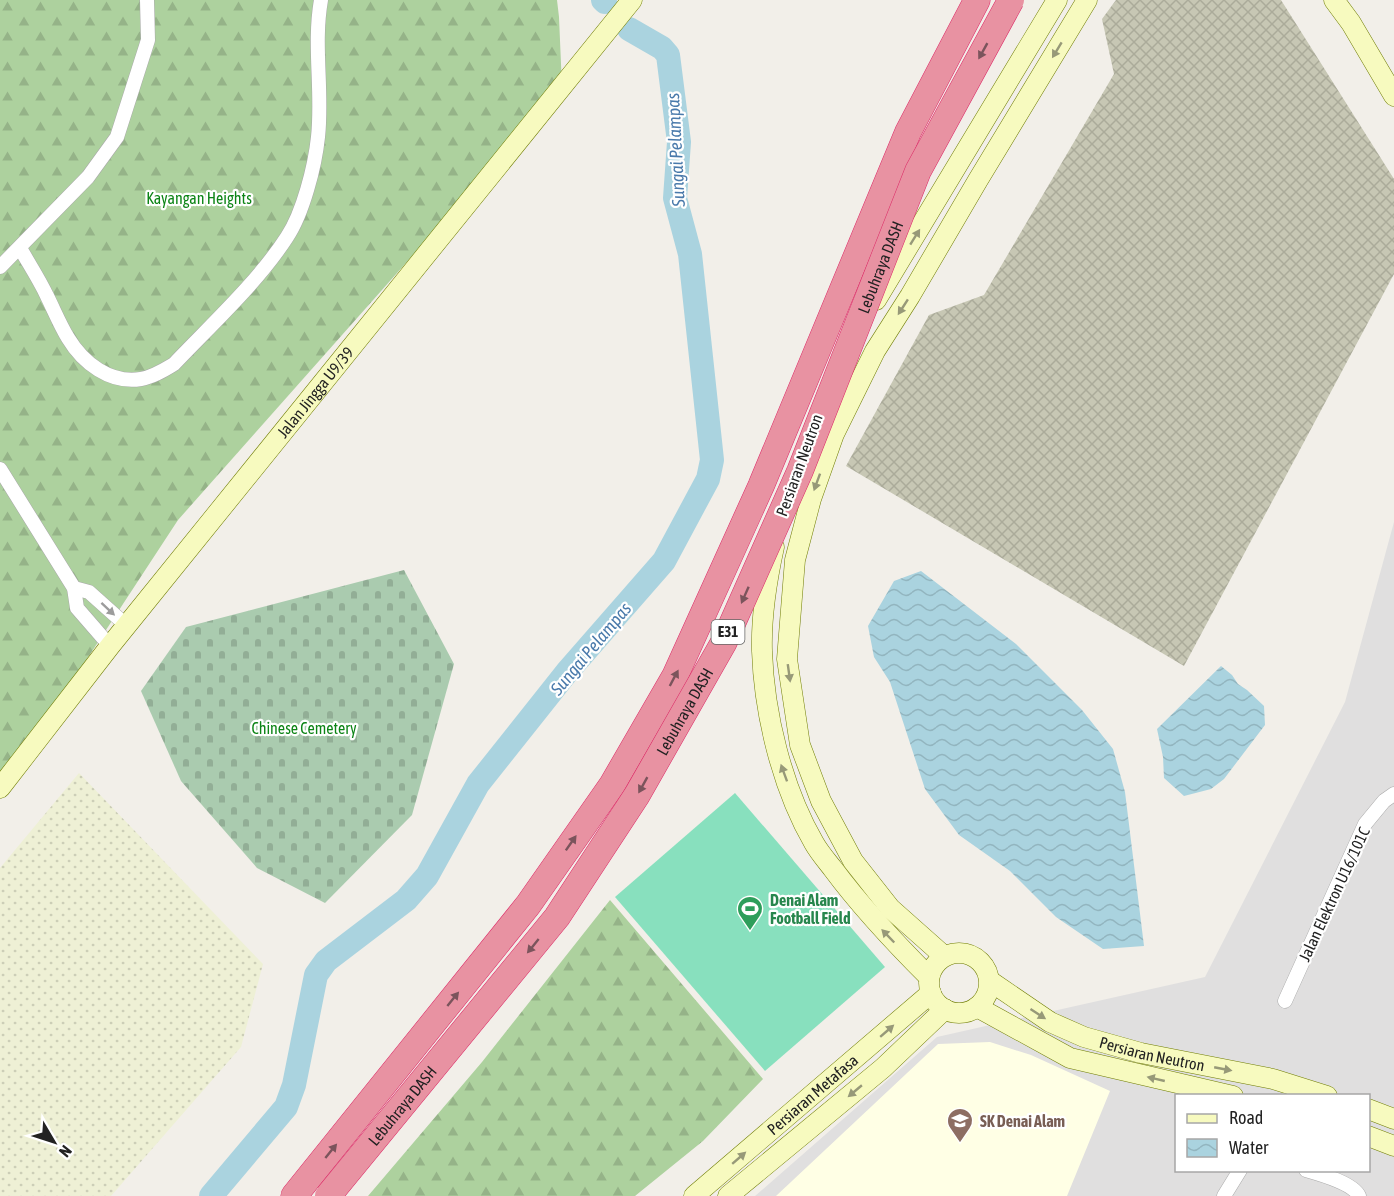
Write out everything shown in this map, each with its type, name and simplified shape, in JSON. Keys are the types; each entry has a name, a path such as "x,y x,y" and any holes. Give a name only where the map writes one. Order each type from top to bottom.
{"highway":[{"name":"Lebuhraya DASH","path":"294,1196 528,905 612,784 675,676 761,486 908,132 977,0"},
{"name":"Lebuhraya DASH","path":"328,1196 557,917 643,785 724,642 800,471 918,171 1011,0"}],"street":[{"path":"0,267 88,177 117,137 148,40 147,0"},
{"path":"20,248 47,295 67,337 78,353 97,370 109,377 140,379 160,373 174,364 273,258 289,235 298,214 313,170 318,136 318,20 321,0"},
{"name":"Jalan Jingga U9/39","path":"0,788 127,626 632,0"},
{"name":"Persiaran Neutron","path":"930,985 848,889 814,843 795,804 779,759 764,687 762,648 768,575 782,501 814,417 854,337 1057,0"},
{"name":"Persiaran Neutron","path":"944,956 890,908 853,861 821,801 800,745 787,659 795,560 811,499 834,434 875,351 1087,0"},
{"path":"1334,0 1351,23 1394,96"},
{"path":"0,469 74,588 77,608 111,646"},
{"path":"74,588 89,591 127,626"},
{"name":"Jalan Elektron U16/101C","path":"1285,1001 1365,824 1378,807 1394,794"},
{"path":"954,953 974,956 982,962 990,981 989,991 984,1000 977,1007 961,1013 945,1010 939,1005 930,985 932,969 944,956 954,953"},
{"name":"Persiaran Neutron","path":"990,981 1050,1022 1084,1037 1141,1053 1273,1079 1325,1094"},
{"name":"Persiaran Metafasa","path":"694,1196 930,985"},
{"name":"Persiaran Neutron","path":"977,1007 1070,1058 1229,1094"},
{"name":"Persiaran Metafasa","path":"728,1196 883,1068 945,1010"},
{"path":"1370,1110 1394,1119"},
{"path":"1370,1137 1394,1146"},
{"path":"1224,1196 1239,1172"},
{"path":"1311,1172 1349,1186 1358,1192 1359,1196"}],"shaded area":[{"path":"1116,0 1281,0 1394,179 1394,274 1184,666 846,466 929,315 984,295 1114,74 1102,19"},
{"path":"1394,522 1394,1196 755,1196 937,1037 1205,977 1345,702"},
{"path":"79,773 263,964 241,1047 111,1196 0,1196 0,868"},
{"name":"SK Denai Alam","path":"990,1042 1031,1055 1110,1091 1067,1196 776,1196 938,1044"}],"green space":[{"name":"Kayangan Heights","path":"0,0 557,0 562,87 178,520 13,772 0,788"},
{"name":"Chinese Cemetery","path":"404,570 454,664 412,815 325,903 257,868 181,781 141,691 186,627"},
{"name":"Denai Alam Football Field","path":"735,793 885,967 765,1071 615,897"},
{"path":"610,900 763,1079 703,1141 635,1196 368,1196 482,1062"}],"water":[{"path":"921,571 1016,644 1082,710 1113,749 1125,792 1144,946 1103,949 1056,917 1010,871 959,835 925,789 890,682 874,657 868,626 894,581"},
{"path":"1221,666 1264,706 1265,725 1224,779 1211,789 1184,796 1164,778 1163,757 1157,729"}],"waterway":[{"name":"Sungai Pelampas","path":"211,1196 286,1107 294,1085 316,975 326,961 406,900 427,876 478,784 567,672 664,561 708,479 712,460 690,254 675,198 679,142 668,55 662,48 629,29"}],"place":[{"name":"Denai Alam Football Field","path":"750,932"},
{"name":"SK Denai Alam","path":"960,1144"}]}
